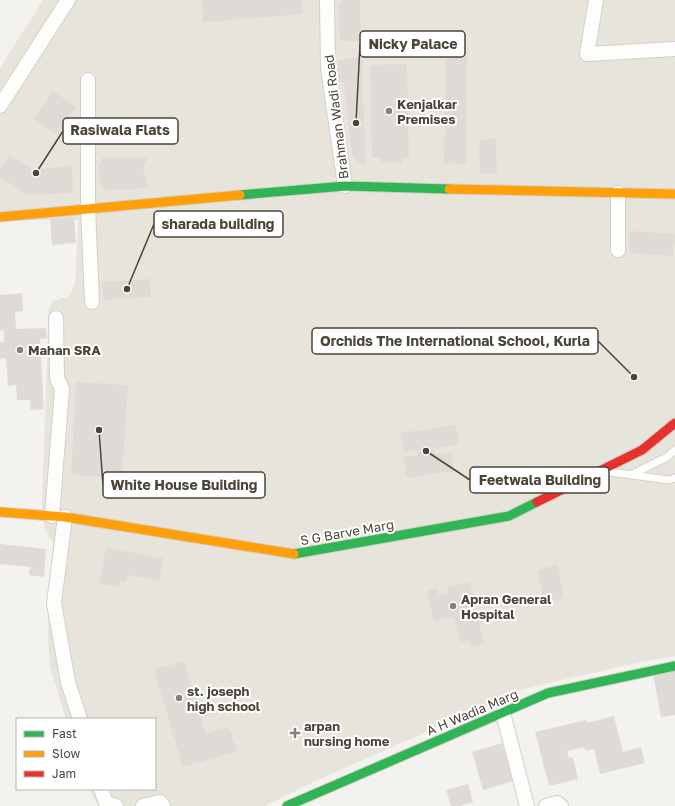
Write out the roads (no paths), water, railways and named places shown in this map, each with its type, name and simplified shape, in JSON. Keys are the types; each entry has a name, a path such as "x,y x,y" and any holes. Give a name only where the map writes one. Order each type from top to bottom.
{"street":[{"path":"0,106 68,0"},
{"name":"Brahman Wadi Road","path":"327,0 328,68 345,186"},
{"path":"596,0 587,54 675,49"},
{"path":"88,80 88,208 92,302"},
{"path":"0,217 345,186 675,194"},
{"path":"618,193 618,250"},
{"path":"56,318 57,378 62,389 59,517 54,603 68,682 80,718"},
{"name":"S G Barve Marg","path":"0,512 59,517 291,555 509,516 642,450 675,423"},
{"name":"A H Wadia Marg","path":"287,806 548,693 675,666"},
{"path":"503,713 527,806"},
{"path":"101,790 106,805"},
{"path":"143,806 160,802 163,806"},
{"path":"546,806 557,803 561,806"}],"lane":[{"path":"633,474 667,457 675,450"},
{"path":"600,471 673,478"}],"place":[{"name":"Kenjalkar Premises","path":"389,111"},
{"name":"Nicky Palace","path":"356,123"},
{"name":"Rasiwala Flats","path":"36,173"},
{"name":"sharada building","path":"127,289"},
{"name":"Mahan SRA","path":"20,350"},
{"name":"Orchids The International School, Kurla","path":"634,377"},
{"name":"White House Building","path":"99,430"},
{"name":"Feetwala Building","path":"426,451"},
{"name":"Apran General Hospital","path":"453,606"},
{"name":"st. joseph high school","path":"179,698"},
{"name":"arpan nursing home","path":"295,733"}]}
